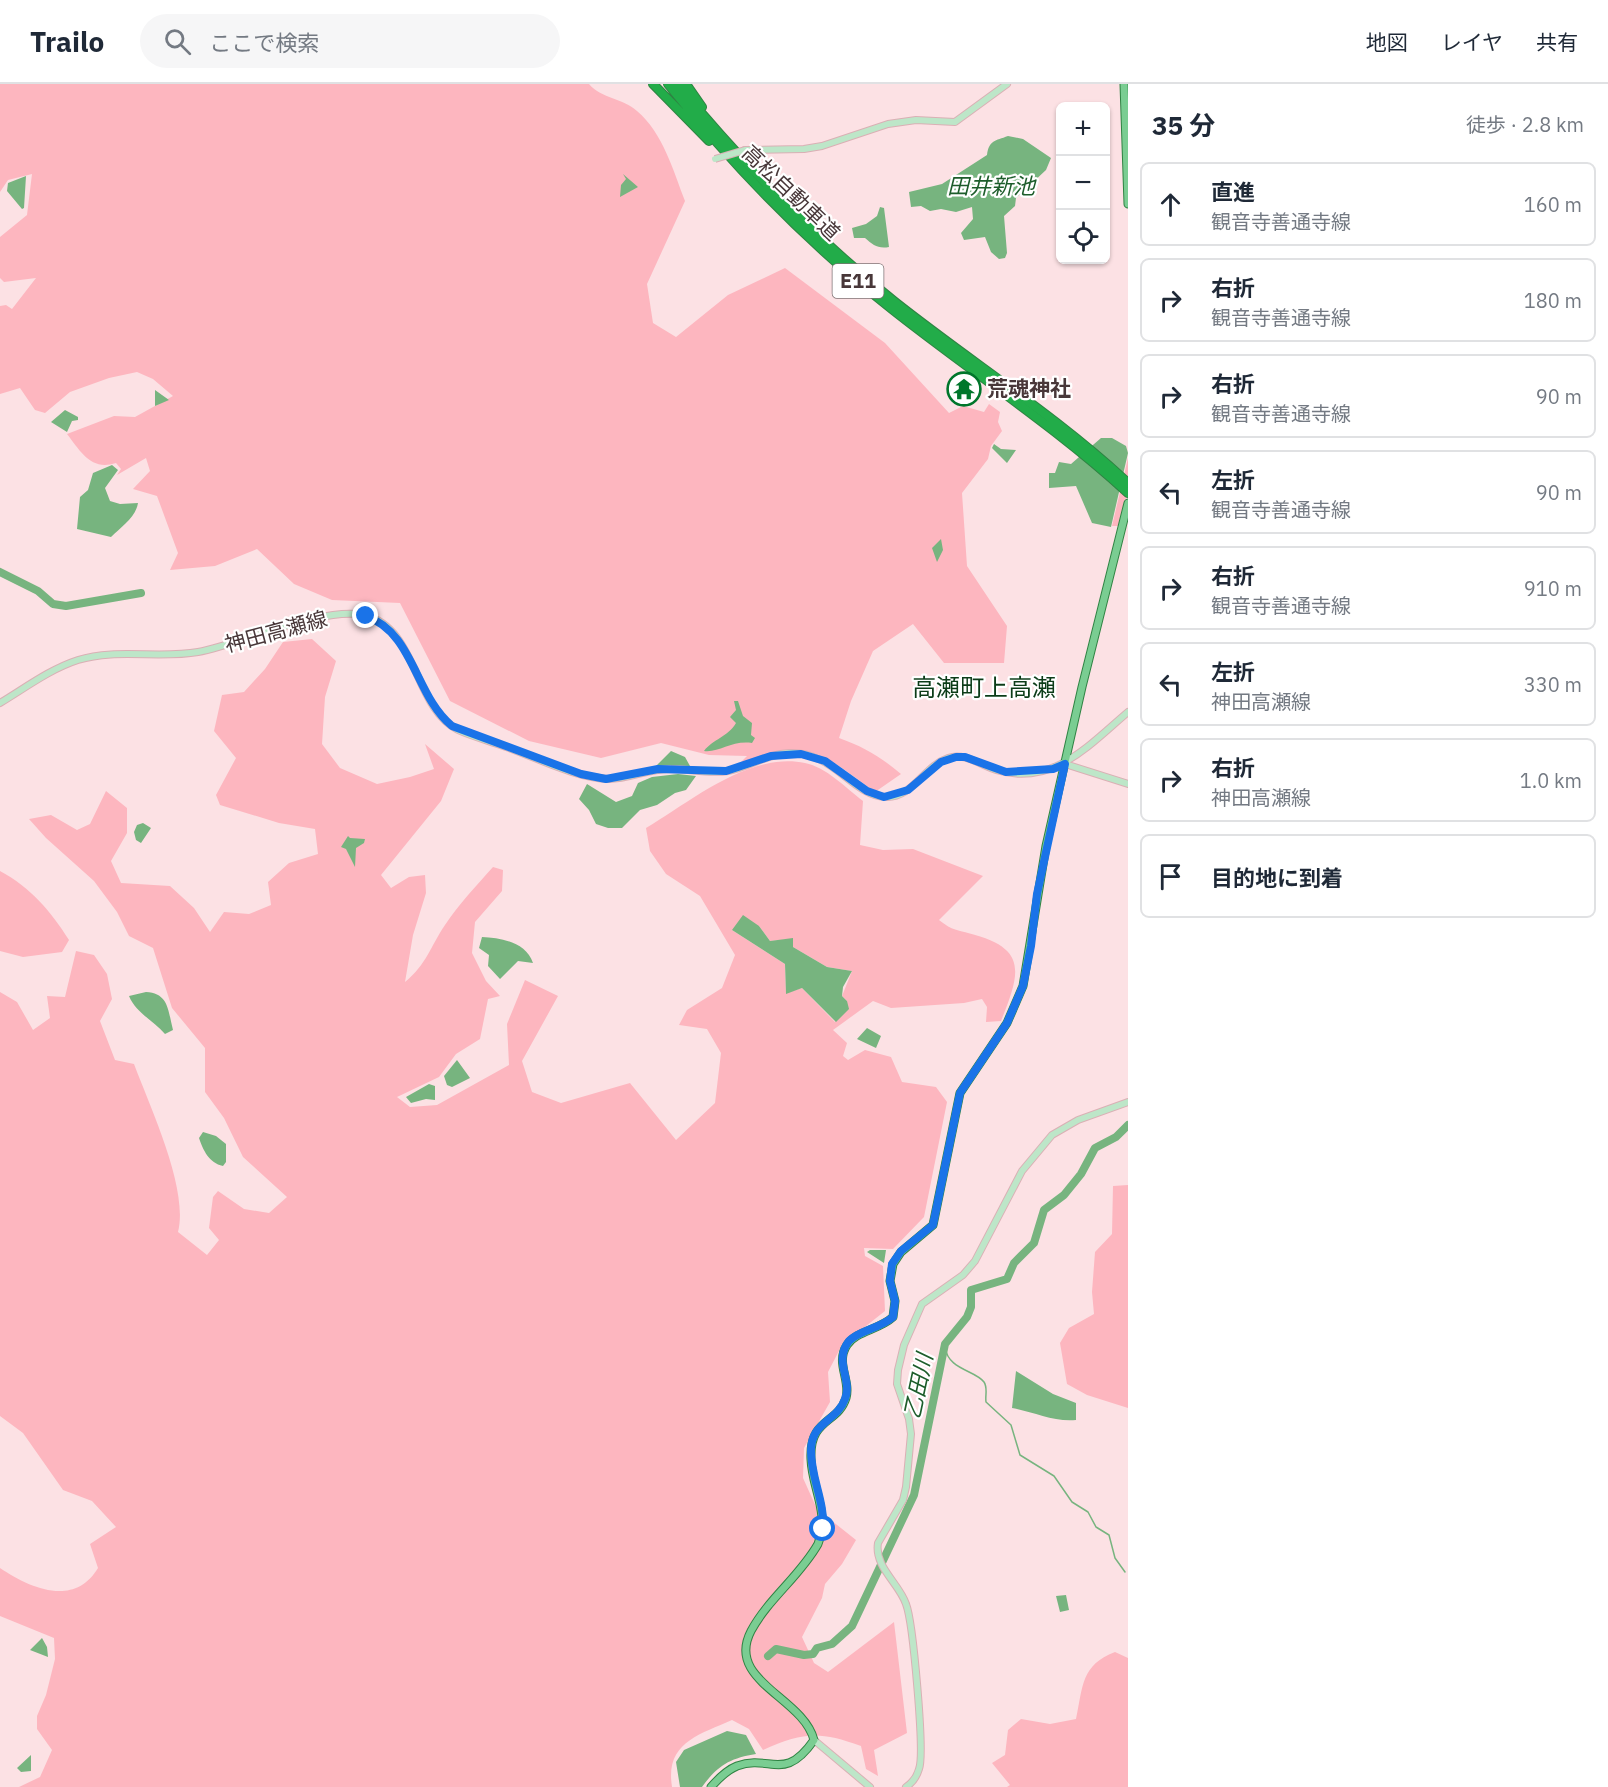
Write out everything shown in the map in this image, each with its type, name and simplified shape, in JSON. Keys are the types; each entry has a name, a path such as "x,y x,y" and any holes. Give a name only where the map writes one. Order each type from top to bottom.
{"highway":[{"path":"653,84 764,195"},
{"name":"高松自動車道","path":"668,84 724,153 810,239 890,308 1079,445 1128,493"},
{"name":"高松自動車道","path":"677,84 790,211 855,269 1128,483"},
{"path":"686,84 723,136"}],"main road":[{"path":"715,159 745,150 804,149 822,146 885,125 916,120 955,122 1007,84"},
{"path":"1124,84 1128,204"},
{"path":"870,1787 814,1740 811,1729 802,1716 758,1680 749,1668 745,1655 747,1640 757,1623 818,1544 823,1529 822,1509 811,1461 811,1446 817,1429 840,1407 846,1397 841,1363 843,1353 854,1336 881,1327 893,1317 895,1301 890,1281 892,1264 901,1251 933,1225 960,1093 1007,1023 1023,986 1031,946 1037,894 1065,764 1128,503"},
{"name":"神田高瀬線","path":"0,703 62,667 86,658 195,653 288,626 356,614 374,619 390,629 436,709 452,726 588,776 615,778 667,769 726,771 771,756 792,753 825,761 867,791 884,797 908,790 941,762 956,757 965,757 1006,772 1053,769 1065,764 1128,712"},
{"path":"1065,764 1128,784"},
{"path":"906,1787 920,1767 917,1685 907,1606 880,1560 877,1550 903,1500 911,1451 909,1419 897,1384 904,1345 922,1304 958,1279 975,1261 1007,1196 1038,1149 1064,1126 1128,1102"},
{"path":"711,1787 719,1778 740,1765 792,1763 806,1752 814,1740"}],"shaded area":[{"path":"0,84 589,84 600,93 625,103 637,111 654,130 685,201 647,284 653,323 676,337 728,295 785,268 885,343 949,413 963,406 984,412 989,404 1000,412 998,422 1002,431 991,446 988,459 962,493 967,566 1007,626 1004,663 944,663 913,624 873,651 851,701 839,738 872,753 901,774 875,792 840,766 811,752 780,751 738,765 747,756 709,755 661,743 601,758 529,741 450,701 400,603 332,600 294,584 257,549 215,566 170,570 178,553 157,496 133,489 150,471 146,458 117,475 121,469 116,463 107,465 93,462 82,453 67,434 114,416 135,417 173,396 153,379 137,372 109,378 70,392 45,413 35,410 20,388 0,394 0,306 6,305 12,309 36,278 4,282 0,278 0,237 27,215 32,174 8,180 0,192"},
{"path":"1128,458 1128,488 1120,526 1112,526"},
{"path":"312,639 336,661 325,697 322,744 340,768 377,784 410,777 434,769 425,744 454,769 441,801 381,875 391,888 409,877 425,875 426,893 413,935 405,982 418,969 445,925 474,888 493,867 503,870 502,891 475,922 472,953 486,981 500,996 488,999 480,1039 456,1054 439,1077 397,1097 410,1107 437,1105 509,1065 507,1024 525,980 558,996 522,1061 532,1092 561,1103 630,1083 676,1140 715,1103 721,1053 707,1029 679,1025 687,1010 722,988 735,955 700,896 666,874 650,851 646,828 721,781 742,771 763,764 784,761 813,765 836,779 863,801 860,845 883,850 913,849 983,876 939,920 953,929 988,939 1002,946 1010,955 1015,976 1001,1021 986,1022 987,1007 982,999 964,1003 891,1008 873,1001 833,1030 847,1043 843,1056 848,1060 865,1050 891,1057 902,1082 936,1087 947,1102 924,1217 893,1249 864,1248 865,1256 883,1266 885,1311 842,1345 828,1372 830,1402 804,1448 803,1478 817,1509 856,1540 842,1564 825,1584 822,1598 802,1637 814,1663 828,1672 894,1622 907,1733 874,1750 878,1776 866,1769 861,1746 834,1738 812,1736 790,1740 763,1750 749,1729 732,1720 696,1736 679,1750 671,1772 672,1787 19,1787 40,1777 52,1750 37,1729 37,1716 46,1695 55,1659 54,1638 0,1616 0,1568 38,1587 64,1591 77,1588 98,1568 90,1544 116,1527 92,1501 63,1490 23,1433 0,1416 0,992 17,1002 33,1030 50,1018 47,996 65,997 76,951 94,955 107,974 112,999 100,1021 115,1060 134,1064 158,1125 178,1194 180,1214 178,1232 207,1255 219,1240 209,1228 213,1197 218,1191 244,1209 269,1213 287,1197 243,1157 224,1118 205,1092 205,1048 172,1008 153,948 129,936 117,912 94,881 46,838 29,819 51,815 77,830 90,824 106,791 127,808 127,833 111,861 121,883 170,886 194,908 210,932 224,912 249,914 271,905 268,882 289,863 318,854 315,829 279,823 220,805 216,795 236,758 214,731 222,695 244,692 265,669 283,642","holes":["759,926 770,941 793,939 793,947 827,967 852,971 842,996 847,1001 835,1022 802,988 786,993 785,964 732,930"]},
{"path":"0,871 30,892 55,919 69,940 62,952 23,957 0,951"},
{"path":"1128,1185 1128,1408 1087,1395 1067,1384 1060,1343 1069,1328 1094,1314 1092,1292 1095,1252 1112,1234 1113,1186"},
{"path":"1115,1652 1128,1658 1128,1787 1007,1787 1010,1785 992,1763 1005,1755 1008,1730 1021,1719 1050,1724 1076,1719 1085,1678 1096,1663"}],"water":[{"name":"田井新池","path":"1008,136 1023,139 1051,158 1046,170 1016,198 1015,206 1004,216 1007,253 1005,258 999,259 991,252 985,237 964,240 961,233 973,219 972,207 956,212 941,209 930,211 921,206 911,207 909,192 942,184 987,155 989,146 993,142"},
{"path":"623,174 638,187 620,197 621,185 626,179"},
{"path":"26,176 24,208 22,209 7,191 8,183"},
{"path":"880,207 884,208 889,247 876,246 865,238 854,238 852,228 866,224 877,216"},
{"path":"155,390 169,400 155,406"},
{"path":"65,410 78,417 78,420 72,421 67,432 51,422"},
{"path":"1101,438 1112,438 1126,446 1128,453 1111,527 1092,523 1076,486 1049,488 1049,473 1055,473 1059,462 1071,464"},
{"path":"994,444 1001,449 1016,450 1007,463 992,448"},
{"path":"112,465 118,470 105,488 110,501 120,504 138,503 137,508 128,521 111,537 77,529 80,497 88,490 93,473"},
{"path":"941,539 943,550 937,562 932,548"},
{"path":"734,701 738,701 743,716 752,723 751,735 755,738 752,743 738,743 704,751 729,732 736,723 730,717 736,710"},
{"path":"671,751 685,757 690,766 656,766"},
{"path":"678,774 696,776 686,790 675,793 657,805 640,810 622,828 608,828 596,824 589,810 579,799 587,784 616,802 632,796 638,783 652,777"},
{"path":"143,823 151,828 141,843 136,840 134,832 137,825"},
{"path":"348,836 365,839 364,843 356,848 355,867 346,849 341,847"},
{"path":"743,915 759,926 770,941 793,938 793,947 827,967 852,971 843,987 842,996 847,1001 849,1009 836,1022 802,988 786,994 785,964 732,930"},
{"path":"482,937 512,942 525,950 533,963 518,961 500,979 488,966 489,955 479,948"},
{"path":"146,992 154,993 163,999 173,1030 165,1034 140,1012 129,996"},
{"path":"867,1028 881,1036 876,1048 857,1039"},
{"path":"457,1060 470,1078 452,1087 447,1085 444,1076"},
{"path":"429,1084 435,1086 435,1100 426,1099 411,1103 406,1097"},
{"path":"203,1132 216,1136 226,1144 226,1162 223,1166 210,1159 205,1151 199,1138"},
{"path":"886,1250 884,1263 867,1252"},
{"path":"1016,1371 1053,1394 1076,1403 1076,1420 1051,1418 1012,1408"},
{"path":"1066,1595 1069,1610 1060,1612 1056,1596"},
{"path":"42,1638 47,1647 48,1657 30,1650"},
{"path":"727,1731 746,1735 756,1754 725,1764 702,1787 680,1787 676,1762 684,1750"},
{"path":"31,1755 31,1771 21,1772 17,1768"}],"waterway":[{"path":"0,572 38,591 53,604 66,606 141,593"},
{"name":"乙田川","path":"768,1656 776,1649 804,1655 813,1654 817,1648 832,1644 852,1626 914,1495 945,1344 967,1317 971,1307 971,1290 1007,1279 1014,1263 1034,1243 1044,1210 1064,1195 1081,1174 1095,1148 1116,1137 1128,1125"},
{"path":"945,1347 947,1355 956,1365 984,1382 986,1402 1011,1425 1020,1455 1054,1476 1072,1502 1088,1512 1096,1527 1109,1535 1115,1558 1125,1572"}],"place":[{"name":"荒魂神社","path":"964,389"}],"district":[{"name":"高瀬町上高瀬","path":"984,688"}],"route":[{"path":"366,616 382,623 396,636 436,709 445,721 467,734 588,776 606,779 658,769 726,771 771,756 792,753 809,755 825,761 867,791 891,797 908,790 933,767 948,758 965,757 1006,772 1053,769 1065,764 1046,846 1023,986 1007,1023 960,1093 933,1225 901,1251 892,1264 890,1281 895,1301 893,1317 881,1327 854,1336 847,1344 841,1363 846,1397 840,1407 813,1435 811,1461 822,1509 823,1529"}]}
